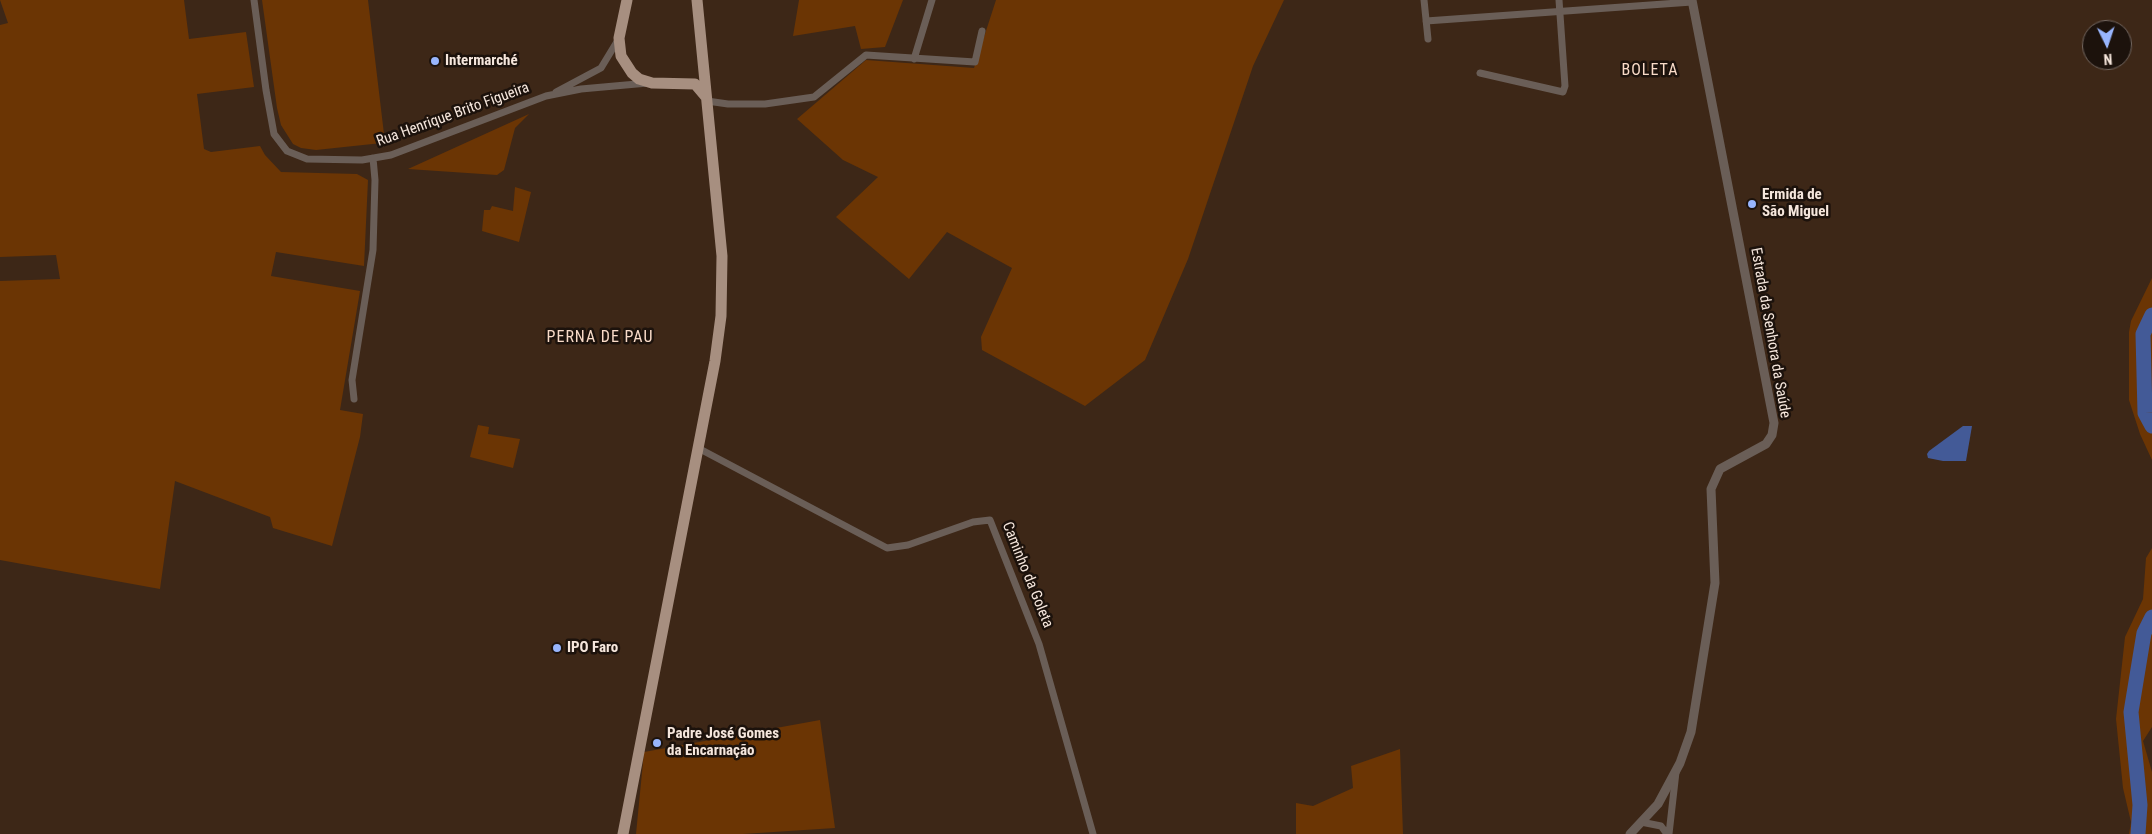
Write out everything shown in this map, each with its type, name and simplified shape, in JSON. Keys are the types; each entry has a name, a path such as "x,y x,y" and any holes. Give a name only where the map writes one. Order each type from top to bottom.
{"main road":[{"path":"627,0 619,38 625,65 639,78 652,82 688,82 699,87 706,99"},
{"path":"623,834 717,349 723,278 697,0"},
{"path":"688,82 694,79 703,67"}],"street":[{"name":"Rua Henrique Brito Figueira","path":"254,0 274,134 287,151 307,160 373,158 417,146 546,96"},
{"path":"914,59 932,0"},
{"path":"1424,0 1428,39"},
{"path":"1480,72 1563,92 1565,86 1559,0"},
{"path":"1426,21 1692,1"},
{"name":"Estrada da Senhora da Saúde","path":"1630,834 1658,804 1677,769 1691,732 1715,583 1711,489 1720,469 1766,444 1772,435 1774,423 1692,1"},
{"path":"706,99 728,104 794,101 814,97 866,55 974,62 982,31"},
{"path":"546,96 601,68 619,38"},
{"path":"546,96 581,89 652,82"},
{"path":"354,399 352,380 373,250 376,180 373,158"},
{"name":"Caminho da Goleta","path":"698,448 887,548 908,545 973,522 990,520 1039,644 1093,834"},
{"path":"1668,834 1677,769"},
{"path":"1642,822 1661,826 1668,834"}],"shaded area":[{"path":"0,0 184,0 189,39 246,32 254,87 197,94 204,149 211,152 260,146 265,155 281,172 357,174 368,180 364,266 276,252 271,276 360,291 340,410 363,414 360,437 332,546 273,528 270,517 175,481 160,589 0,560 0,281 60,279 56,255 0,257 0,25 8,23"},
{"path":"262,0 368,0 384,134 382,143 316,150 301,148 293,144 281,125 277,108"},
{"path":"799,0 903,0 885,47 861,49 855,26 793,36"},
{"path":"996,0 1284,0 1253,66 1188,259 1145,360 1085,406 982,350 981,337 1012,268 947,232 909,279 836,217 878,177 843,160 797,119 866,60 974,68"},
{"path":"529,114 515,128 504,170 497,175 408,169"},
{"path":"515,187 531,192 519,242 482,231 484,210 490,210 492,206 513,211"},
{"path":"2152,278 2152,460 2140,434 2129,400 2129,332 2131,321"},
{"path":"478,425 489,427 488,434 520,439 513,468 470,457"},
{"path":"2152,548 2152,727 2143,741 2152,772 2152,834 2129,834 2131,822 2123,788 2116,719 2125,637 2143,599 2146,558"},
{"path":"820,720 835,828 743,834 636,834 644,752"},
{"path":"1400,749 1403,834 1296,834 1296,803 1313,806 1353,788 1351,766"}],"water":[{"path":"1963,426 1972,426 1966,461 1943,461 1928,458 1927,454 1929,451"}],"waterway":[{"path":"2152,315 2143,334 2145,413 2152,426"},
{"path":"2138,834 2140,805 2131,712 2144,633 2152,617"}],"place":[{"name":"Intermarché","path":"435,61"},
{"name":"Ermida de São Miguel","path":"1752,204"},
{"name":"IPO Faro","path":"557,648"},
{"name":"Padre José Gomes da Encarnação","path":"657,743"}],"district":[{"name":"BOLETA","path":"1650,71"},
{"name":"PERNA DE PAU","path":"600,338"}]}
